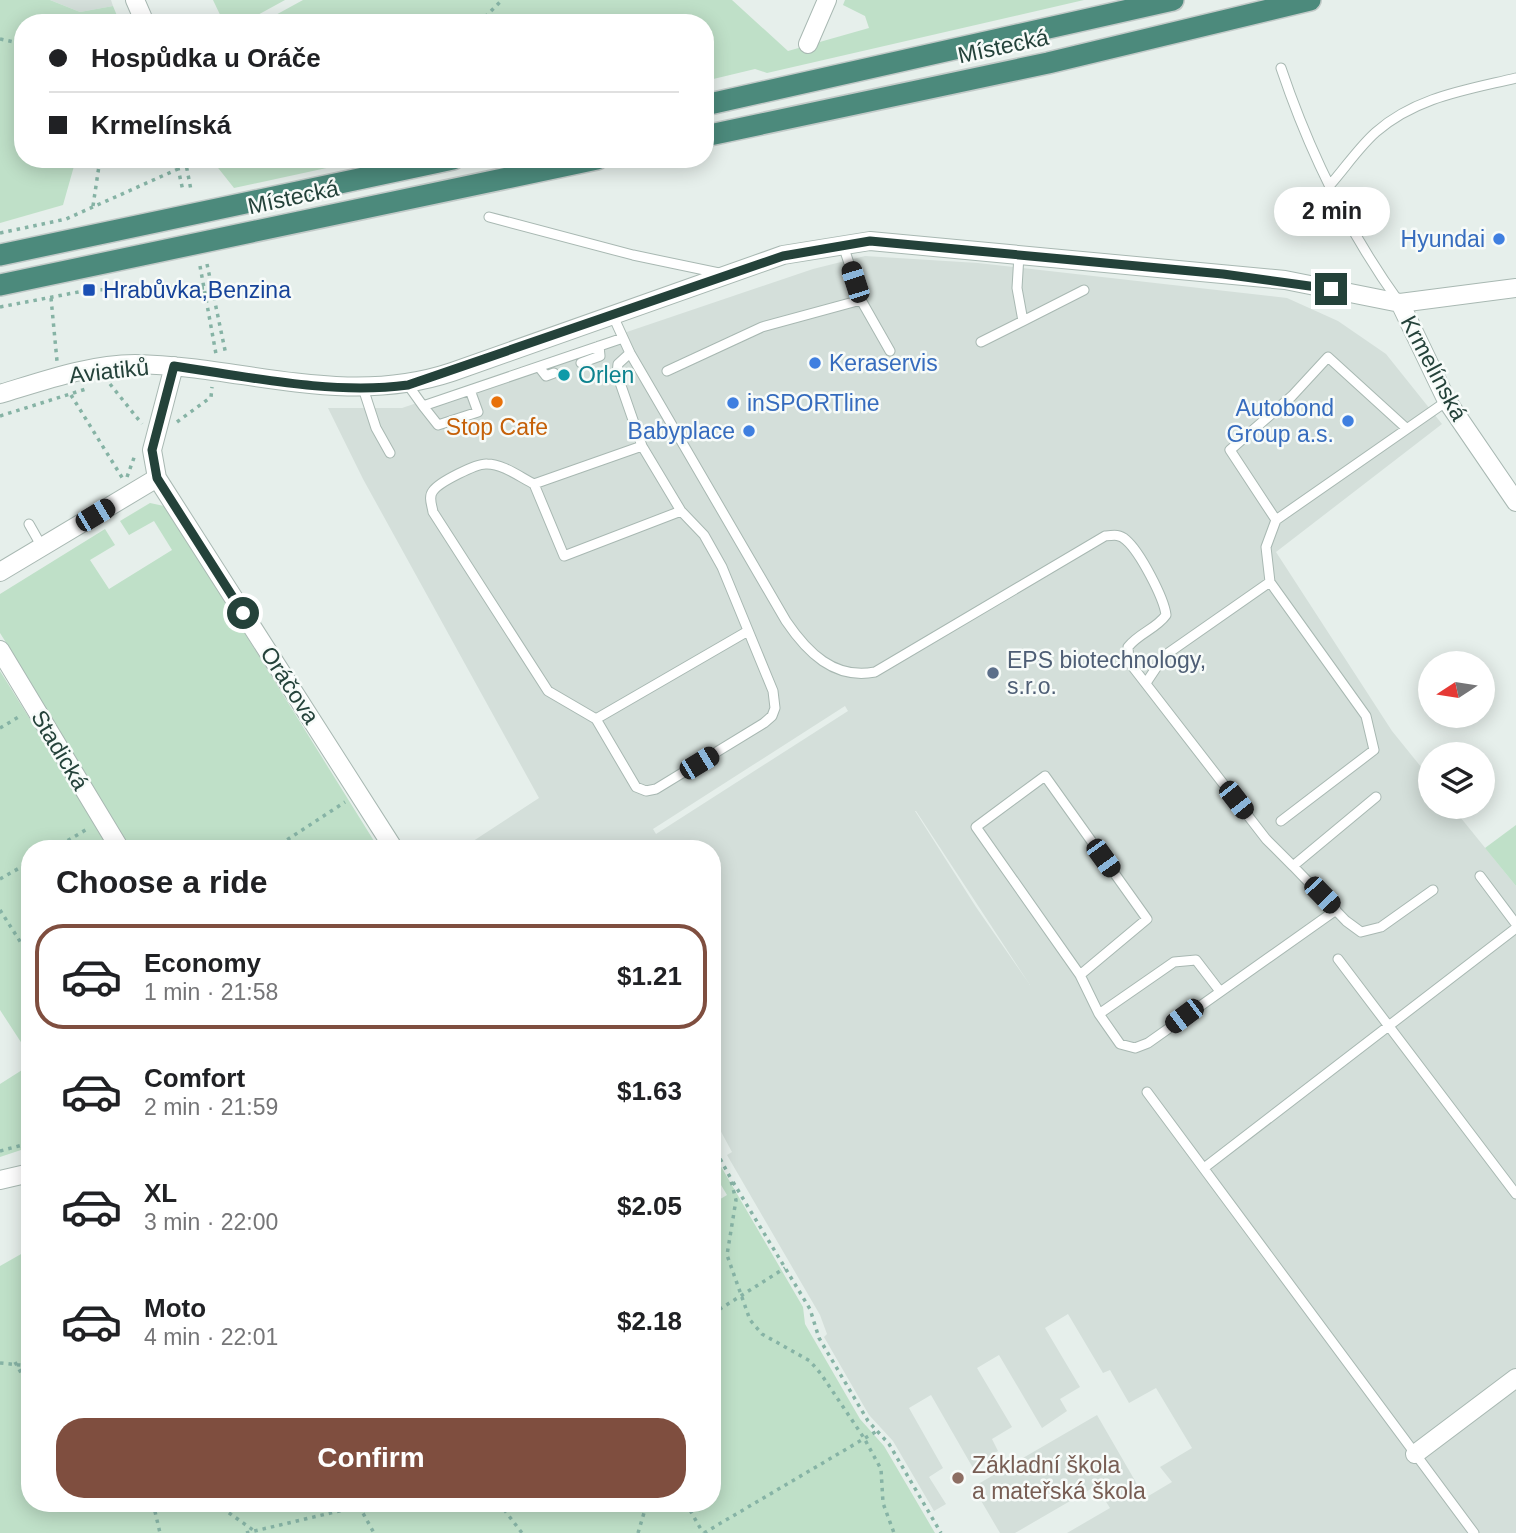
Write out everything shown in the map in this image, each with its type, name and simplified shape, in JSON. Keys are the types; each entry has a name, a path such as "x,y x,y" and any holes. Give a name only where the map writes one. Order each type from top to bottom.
{"highway":[{"name":"Místecká","path":"714,103 1173,0"},
{"name":"Místecká","path":"714,134 1048,63 1310,0"},
{"name":"Místecká","path":"0,255 411,168"},
{"name":"Místecká","path":"0,285 554,168"}],"street":[{"path":"808,44 827,0"},
{"name":"Krmelínská","path":"304,384 363,388 408,385 783,256 870,241 1285,280 1400,303 1516,288"},
{"name":"Krmelínská","path":"1400,303 1447,401 1516,502"},
{"name":"Aviatiků","path":"0,394 61,376 132,364 215,364 304,384"},
{"name":"Oráčova","path":"174,366 150,431 157,478 388,840"},
{"path":"0,572 157,478"},
{"name":"Stadická","path":"0,650 115,840"},
{"path":"0,1180 21,1175"},
{"path":"1415,1454 1516,1378"}],"lane":[{"path":"1281,68 1302,130 1367,257 1400,303"},
{"path":"1330,185 1374,134 1400,113 1437,96 1516,78"},
{"path":"489,217 633,255 728,275"},
{"path":"843,245 861,300 890,351"},
{"path":"1019,255 1017,288 1023,321"},
{"path":"981,342 1084,290"},
{"path":"667,370 762,327 861,300"},
{"path":"613,316 630,353 786,621 798,638 825,664 851,674 875,672 1105,536 1118,534 1128,541 1165,603 1166,615 1160,623 1138,636 1128,647 1129,662 1266,839 1354,929 1366,933 1381,927 1433,890"},
{"path":"423,407 623,338"},
{"path":"582,363 600,356 599,346"},
{"path":"630,353 618,364 617,374 642,446 681,511 704,535 722,567 773,691 775,708 772,716 656,789 636,787 596,719 548,691 433,512 430,498 433,489 473,467 485,463 497,466 534,484 564,556 681,511"},
{"path":"1276,520 1230,450 1292,397 1328,357 1406,428"},
{"path":"539,367 546,376 554,373"},
{"path":"408,385 438,425 478,411 470,390"},
{"path":"363,388 376,428 390,453"},
{"path":"1281,821 1374,750 1366,716 1270,582 1266,547 1276,520 1447,401"},
{"path":"534,484 642,446"},
{"path":"29,524 42,547"},
{"path":"1146,684 1164,656 1270,582"},
{"path":"596,719 748,631"},
{"path":"1080,975 1147,919 1045,776 976,827 1080,975 1099,1014 1120,1044 1135,1048 1148,1042 1336,910"},
{"path":"1293,866 1376,797"},
{"path":"1204,1168 1516,926 1480,876"},
{"path":"1338,959 1516,1194"},
{"path":"1099,1014 1174,962 1184,960 1196,960 1219,990"},
{"path":"1147,1092 1474,1533"}],"path":[{"path":"488,14 502,0"},
{"path":"93,206 99,168"},
{"path":"0,233 66,219 169,168"},
{"path":"178,168 183,191"},
{"path":"187,168 191,190"},
{"path":"207,264 226,357 215,364"},
{"path":"103,382 111,385 150,431 167,430 211,397 215,364 200,265"},
{"path":"0,307 89,290 204,288"},
{"path":"51,298 53,345 65,397"},
{"path":"0,416 93,386"},
{"path":"71,395 125,482 139,446"},
{"path":"0,728 35,708"},
{"path":"287,840 358,793"},
{"path":"69,840 103,821"},
{"path":"0,879 21,867"},
{"path":"0,910 21,943"},
{"path":"0,1152 21,1146"},
{"path":"721,1160 810,1310 819,1338 868,1421 889,1444 941,1533"},
{"path":"730,1177 736,1200 727,1255 750,1320 762,1334 810,1360 864,1438 881,1469 883,1503 894,1533"},
{"path":"721,1308 785,1268"},
{"path":"15,1362 21,1373"},
{"path":"0,1363 21,1364"},
{"path":"691,1512 704,1533 877,1431"},
{"path":"155,1512 160,1533"},
{"path":"228,1512 254,1531"},
{"path":"246,1533 265,1531 336,1512"},
{"path":"362,1512 374,1533"},
{"path":"506,1512 522,1533"},
{"path":"638,1533 644,1512"}],"shaded area":[{"path":"50,0 111,0 113,6 80,12"},
{"path":"865,256 978,263 1287,298 1338,321 1386,354 1442,424 1276,552 1392,731 1418,763 1418,819 1462,819 1516,886 1516,1533 1067,1533 1110,1508 1096,1486 1015,1533 1000,1533 973,1487 1097,1415 1145,1498 1172,1482 1160,1467 1192,1448 1156,1388 1129,1403 1110,1370 1103,1373 1068,1314 1045,1328 1080,1387 1060,1399 1067,1411 1042,1428 999,1355 977,1368 1012,1427 992,1439 998,1451 973,1468 931,1395 909,1408 943,1468 929,1477 946,1504 934,1511 893,1441 869,1415 824,1337 827,1334 820,1315 727,1155 732,1152 721,1132 721,840 475,840 539,798 363,479 328,408 402,408 813,269","holes":["845,706 848,711 656,834 653,829","915,811 916,811 1030,985 976,907"]}],"green space":[{"path":"0,0 50,0 80,12 113,6 116,14 14,14 14,168 73,168 63,205 0,223"},
{"path":"213,0 285,0 259,14 220,14"},
{"path":"303,0 732,0 788,51 869,28 865,16 843,5 845,0 1084,0 767,73 755,69 714,79 714,14 277,14"},
{"path":"218,168 326,168 234,188"},
{"path":"150,503 164,506 170,513 373,840 124,840 9,655 12,652 0,633 0,594 105,529 115,545 90,560 109,589 172,550 154,521 129,535 120,521"},
{"path":"0,671 105,840 21,840 21,1042 0,1010"},
{"path":"1516,825 1516,886 1485,848"},
{"path":"21,1071 21,1150 0,1157 0,1084"},
{"path":"721,1166 803,1307 805,1324 860,1419 884,1446 935,1533 0,1533 0,1266 21,1254 21,1512 721,1512 721,1199 727,1195 721,1185"}],"place":[{"name":"Hyundai","path":"1499,239"},
{"name":"Hrabůvka,Benzina","path":"89,290"},
{"name":"Keraservis","path":"815,363"},
{"name":"Orlen","path":"564,375"},
{"name":"Stop Cafe","path":"497,402"},
{"name":"inSPORTline","path":"733,403"},
{"name":"Autobond Group a.s.","path":"1348,421"},
{"name":"Babyplace","path":"749,431"},
{"name":"EPS biotechnology, s.r.o.","path":"993,673"},
{"name":"Základní škola a mateřská škola","path":"958,1478"}],"route":[{"path":"243,613 157,478 153,465 152,450 156,429 174,366 304,384 363,388 408,385 783,256 870,241 1285,280 1331,289"}]}
